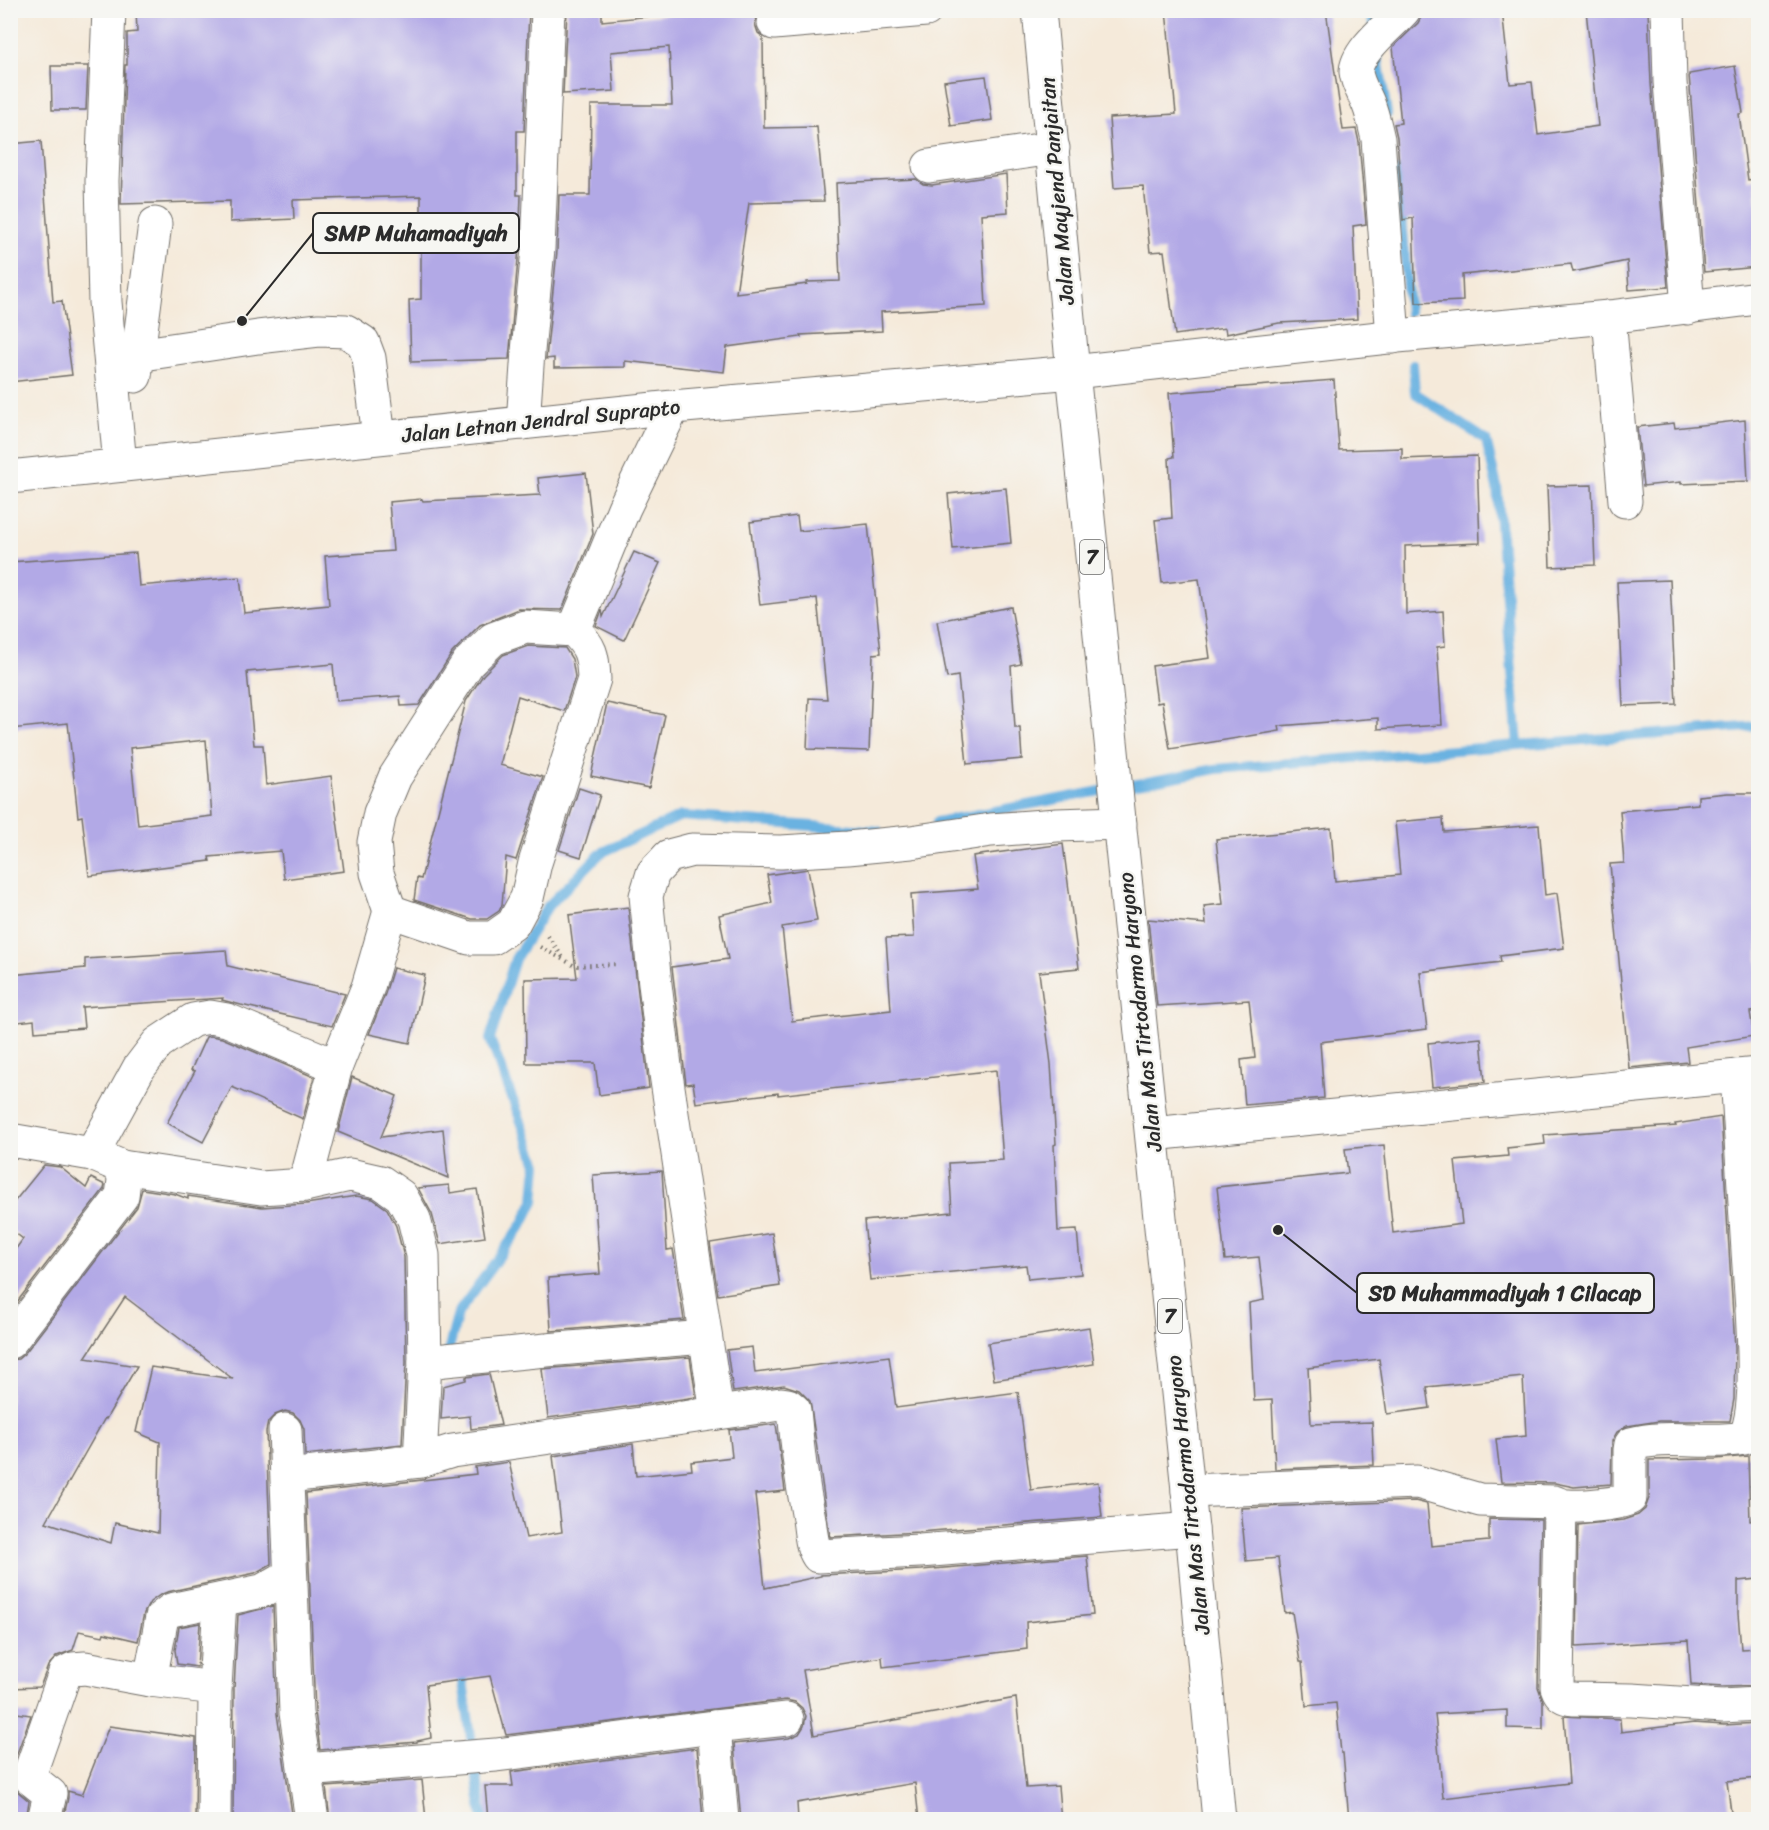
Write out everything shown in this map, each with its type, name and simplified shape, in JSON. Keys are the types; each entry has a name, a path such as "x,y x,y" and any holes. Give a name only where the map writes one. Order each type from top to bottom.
{"main road":[{"path":"109,10 102,181 105,302 122,465"},
{"path":"523,423 538,249 548,10"},
{"path":"774,24 926,10"},
{"name":"Jalan Mayjend Panjaitan","path":"1039,10 1073,372"},
{"path":"1668,10 1670,82 1688,308"},
{"path":"1386,29 1358,62 1356,73 1373,117 1378,139 1393,337"},
{"path":"929,166 1053,148"},
{"path":"122,465 155,224"},
{"name":"Jalan Letnan Jendral Suprapto","path":"10,477 673,407 1073,372 1393,337 1609,317 1758,298"},
{"path":"1609,317 1625,501"},
{"path":"137,355 258,337 319,330 346,331 363,342 369,358 379,437"},
{"name":"7","path":"1073,372 1120,818"},
{"path":"574,630 624,508 673,407"},
{"path":"305,1185 336,1066 368,987 385,896 374,842 380,813 395,777 468,663 493,639 525,627 574,630 587,643 593,658 594,679 526,898 513,924 493,938 469,938 385,896"},
{"path":"717,1413 666,1074 646,896 653,873 669,856 692,850 782,852 848,848 911,842 991,830 1120,818"},
{"name":"Jalan Mas Tirtodarmo Haryono","path":"1120,818 1219,1820"},
{"path":"92,1154 140,1068 158,1042 193,1020 210,1017 226,1020 336,1066"},
{"path":"1152,1134 1748,1075 1753,1392 1749,1429 1744,1438 1708,1441 1680,1439 1643,1441 1632,1444 1630,1498 1626,1501 1570,1507 1554,1502 1480,1500 1417,1482 1188,1491"},
{"path":"10,1140 92,1154 122,1167 261,1188 305,1185 350,1175 381,1182 401,1196 414,1219 443,1361 433,1457"},
{"path":"10,1342 122,1196 124,1180 122,1167"},
{"path":"443,1361 705,1336"},
{"path":"288,1476 433,1457 781,1404 788,1405 794,1410 799,1467 812,1540 818,1556 920,1551 1192,1529"},
{"path":"285,1430 296,1713 312,1820"},
{"path":"1560,1505 1557,1677 1560,1694 1574,1700 1632,1700 1723,1706 1758,1704"},
{"path":"150,1680 162,1617 171,1610 262,1591 290,1575"},
{"path":"214,1820 215,1688 220,1600"},
{"path":"44,1820 50,1794 29,1776 65,1673 73,1669 86,1668 150,1680 215,1688"},
{"path":"305,1770 496,1755 787,1719"},
{"path":"714,1727 722,1820"}],"path":[{"path":"548,936 564,960"},
{"path":"543,948 575,966 653,961"}],"building":[{"path":"136,10 529,10 524,131 517,131 517,195 521,195 519,248 509,359 411,362 409,300 421,299 421,196 293,200 294,219 230,222 230,201 121,204 127,33 137,32"},
{"path":"567,10 602,10 602,21 712,10 712,13 759,12 755,24 758,33 763,37 764,128 817,127 824,201 749,203 736,293 807,284 807,282 840,281 836,183 916,179 923,184 932,185 1006,174 1008,212 981,214 986,306 881,312 882,331 800,335 801,337 727,347 724,372 625,361 625,367 554,368 554,358 546,359 557,251 559,195 590,195 591,105 672,105 669,47 611,52 614,91 563,94"},
{"path":"1166,10 1326,10 1343,130 1356,129 1359,142 1366,224 1353,226 1357,319 1279,323 1226,334 1225,328 1175,335 1164,251 1150,252 1143,186 1114,188 1109,118 1176,114"},
{"path":"1422,10 1502,10 1510,84 1532,82 1538,135 1598,126 1586,10 1648,10 1651,83 1668,287 1629,290 1627,261 1573,272 1571,264 1462,275 1463,301 1416,303 1413,218 1403,220 1394,124 1401,123 1393,47 1418,23"},
{"path":"51,66 88,66 86,110 52,110"},
{"path":"1735,66 1743,113 1739,114 1748,180 1755,179 1758,267 1704,272 1689,74"},
{"path":"986,76 992,120 951,126 944,81"},
{"path":"41,141 53,302 62,301 72,375 10,382 10,144"},
{"path":"1334,380 1339,450 1402,448 1402,459 1477,456 1480,543 1405,546 1406,614 1443,611 1445,646 1437,647 1442,725 1378,729 1378,718 1279,726 1280,731 1170,749 1162,702 1157,703 1152,666 1210,658 1199,579 1162,583 1155,520 1172,518 1169,458 1174,457 1169,393"},
{"path":"1745,420 1748,481 1681,484 1681,482 1643,486 1637,427 1674,423 1675,428"},
{"path":"586,473 593,534 562,610 519,609 480,625 452,653 419,705 401,706 400,696 336,701 333,664 247,672 254,745 263,745 266,785 331,776 344,871 284,879 281,851 209,857 210,861 89,876 82,816 78,817 68,723 10,729 10,562 136,553 139,586 240,577 244,613 329,605 325,556 393,551 389,502 540,495 538,478","holes":["206,740 212,816 138,825 130,748"]},
{"path":"1592,485 1595,565 1550,567 1547,486"},
{"path":"1006,488 1011,543 953,549 948,494"},
{"path":"797,516 799,531 868,524 881,653 873,654 869,751 807,749 809,698 827,699 817,598 760,605 750,522"},
{"path":"634,552 660,563 624,640 596,626 602,610 603,617"},
{"path":"1670,580 1676,704 1623,706 1617,582"},
{"path":"1011,607 1021,664 1011,666 1015,728 1020,728 1022,759 967,764 958,676 947,678 937,621"},
{"path":"528,646 565,648 572,659 575,677 564,711 518,696 500,765 543,777 516,860 506,857 502,905 499,911 487,919 472,919 414,900 417,878 421,879 466,701 483,675 503,655"},
{"path":"607,703 665,715 649,788 591,776"},
{"path":"579,788 600,795 581,857 559,850"},
{"path":"1758,793 1758,1011 1750,1012 1754,1036 1686,1047 1688,1062 1629,1068 1610,864 1624,863 1620,811 1698,804 1698,796"},
{"path":"1443,818 1444,832 1539,825 1545,895 1557,893 1564,948 1500,956 1501,962 1420,972 1427,1029 1320,1042 1324,1098 1245,1105 1241,1060 1255,1058 1249,1000 1157,1006 1148,919 1206,924 1204,906 1223,904 1216,839 1331,828 1335,881 1400,875 1395,822"},
{"path":"1063,844 1079,968 1039,972 1051,1064 1058,1231 1077,1230 1081,1274 1028,1279 1026,1265 870,1280 864,1221 952,1212 949,1163 1003,1160 996,1070 696,1103 693,1083 686,1084 672,967 728,959 719,915 772,903 767,875 808,869 817,921 782,927 792,1021 891,1010 886,938 914,937 911,894 978,889 973,856"},
{"path":"628,907 649,1088 599,1095 595,1063 526,1063 525,979 577,978 569,915"},
{"path":"226,950 228,966 345,994 332,1026 241,1005 222,1000 223,998 82,1007 84,1028 35,1032 34,1020 10,1023 10,975 85,968 85,959"},
{"path":"393,968 425,975 410,1043 369,1034"},
{"path":"206,1037 222,1038 314,1077 303,1119 232,1087 203,1142 167,1123 195,1071 191,1070"},
{"path":"1481,1038 1485,1082 1432,1087 1428,1043"},
{"path":"352,1077 397,1096 381,1137 443,1129 448,1178 338,1132"},
{"path":"1721,1117 1735,1348 1734,1399 1730,1421 1659,1421 1627,1426 1617,1432 1612,1441 1611,1484 1574,1487 1555,1483 1501,1482 1496,1439 1526,1436 1523,1377 1427,1387 1430,1408 1387,1414 1379,1359 1308,1368 1311,1424 1372,1422 1374,1465 1275,1469 1272,1400 1254,1401 1249,1303 1264,1300 1259,1257 1225,1260 1217,1187 1348,1173 1345,1149 1384,1145 1393,1233 1462,1224 1455,1161 1508,1156 1507,1148 1545,1144 1544,1135 1676,1126 1675,1124"},
{"path":"44,1165 60,1167 86,1188 91,1178 105,1185 10,1311 10,1257 23,1239 10,1229 10,1207"},
{"path":"662,1171 667,1250 673,1249 684,1320 551,1331 548,1278 600,1274 593,1175"},
{"path":"449,1185 450,1193 477,1189 485,1237 440,1244 432,1214 418,1188"},
{"path":"142,1189 175,1194 188,1199 188,1196 262,1207 306,1204 356,1196 373,1199 387,1209 396,1226 404,1257 406,1362 402,1444 305,1455 304,1429 300,1420 293,1413 285,1411 275,1415 268,1422 266,1431 271,1564 255,1573 160,1595 150,1602 144,1613 138,1641 104,1633 103,1636 79,1631 73,1650 57,1656 48,1666 40,1687 10,1688 10,1360 18,1359 25,1353 137,1207","holes":["125,1297 233,1379 151,1367 136,1432 160,1442 158,1533 115,1523 111,1543 46,1522 137,1366 85,1358"]},
{"path":"772,1233 780,1286 718,1295 710,1243"},
{"path":"1089,1327 1094,1364 994,1380 988,1343"},
{"path":"752,1347 755,1373 889,1356 896,1408 1018,1392 1031,1490 1098,1482 1102,1517 830,1537 810,1401 799,1390 784,1385 733,1392 727,1350"},
{"path":"690,1357 696,1397 548,1418 542,1369"},
{"path":"489,1374 501,1425 471,1429 470,1416 441,1419 443,1386 466,1380 466,1377"},
{"path":"776,1424 785,1491 755,1494 765,1588 821,1575 921,1570 1087,1556 1093,1615 1026,1622 1027,1649 883,1667 882,1657 803,1670 814,1735 1016,1698 1026,1788 1058,1786 1061,1820 919,1820 915,1783 797,1803 798,1820 741,1820 734,1744 789,1738 799,1734 806,1716 795,1702 786,1700 506,1735 490,1676 426,1685 431,1738 417,1742 320,1750 315,1711 306,1493 476,1474 475,1467 509,1462 526,1538 562,1532 553,1456 633,1444 636,1476 692,1470 691,1462 732,1457 729,1430"},
{"path":"1748,1456 1750,1521 1758,1520 1758,1579 1738,1581 1738,1614 1741,1649 1758,1648 1758,1686 1691,1685 1688,1640 1576,1647 1578,1525 1623,1520 1638,1515 1645,1509 1649,1498 1649,1460"},
{"path":"1415,1501 1427,1504 1431,1546 1489,1541 1489,1519 1541,1520 1538,1687 1543,1701 1543,1729 1507,1728 1507,1710 1435,1714 1443,1798 1569,1783 1564,1716 1620,1719 1621,1732 1694,1723 1724,1725 1758,1723 1758,1778 1727,1781 1732,1820 1349,1820 1336,1703 1306,1706 1302,1662 1300,1662 1292,1612 1285,1613 1278,1558 1246,1561 1241,1508"},
{"path":"273,1606 277,1714 293,1820 233,1820 234,1689 238,1615"},
{"path":"200,1623 197,1667 177,1664 175,1650 179,1627"},
{"path":"10,1712 31,1715 10,1777"},
{"path":"109,1726 196,1738 195,1820 63,1820 68,1791 82,1795"},
{"path":"697,1748 703,1820 488,1820 485,1786 513,1786 511,1772"},
{"path":"11,1779 16,1790 29,1801 26,1820 10,1820"},
{"path":"422,1780 426,1820 330,1820 326,1787"}],"waterway":[{"path":"1371,10 1374,31"},
{"path":"1376,46 1387,114"},
{"path":"1396,171 1401,203 1409,312"},
{"path":"1413,365 1415,393 1486,440 1497,487 1518,745"},
{"path":"937,822 1216,769 1758,726"},
{"path":"447,1356 458,1313 522,1225 534,1201 537,1164 490,1039 515,959 548,906 601,853 681,816 878,831"},
{"path":"461,1668 483,1820"}],"place":[{"name":"SMP Muhamadiyah","path":"242,321"},
{"name":"SD Muhammadiyah 1 Cilacap","path":"1278,1230"}]}
